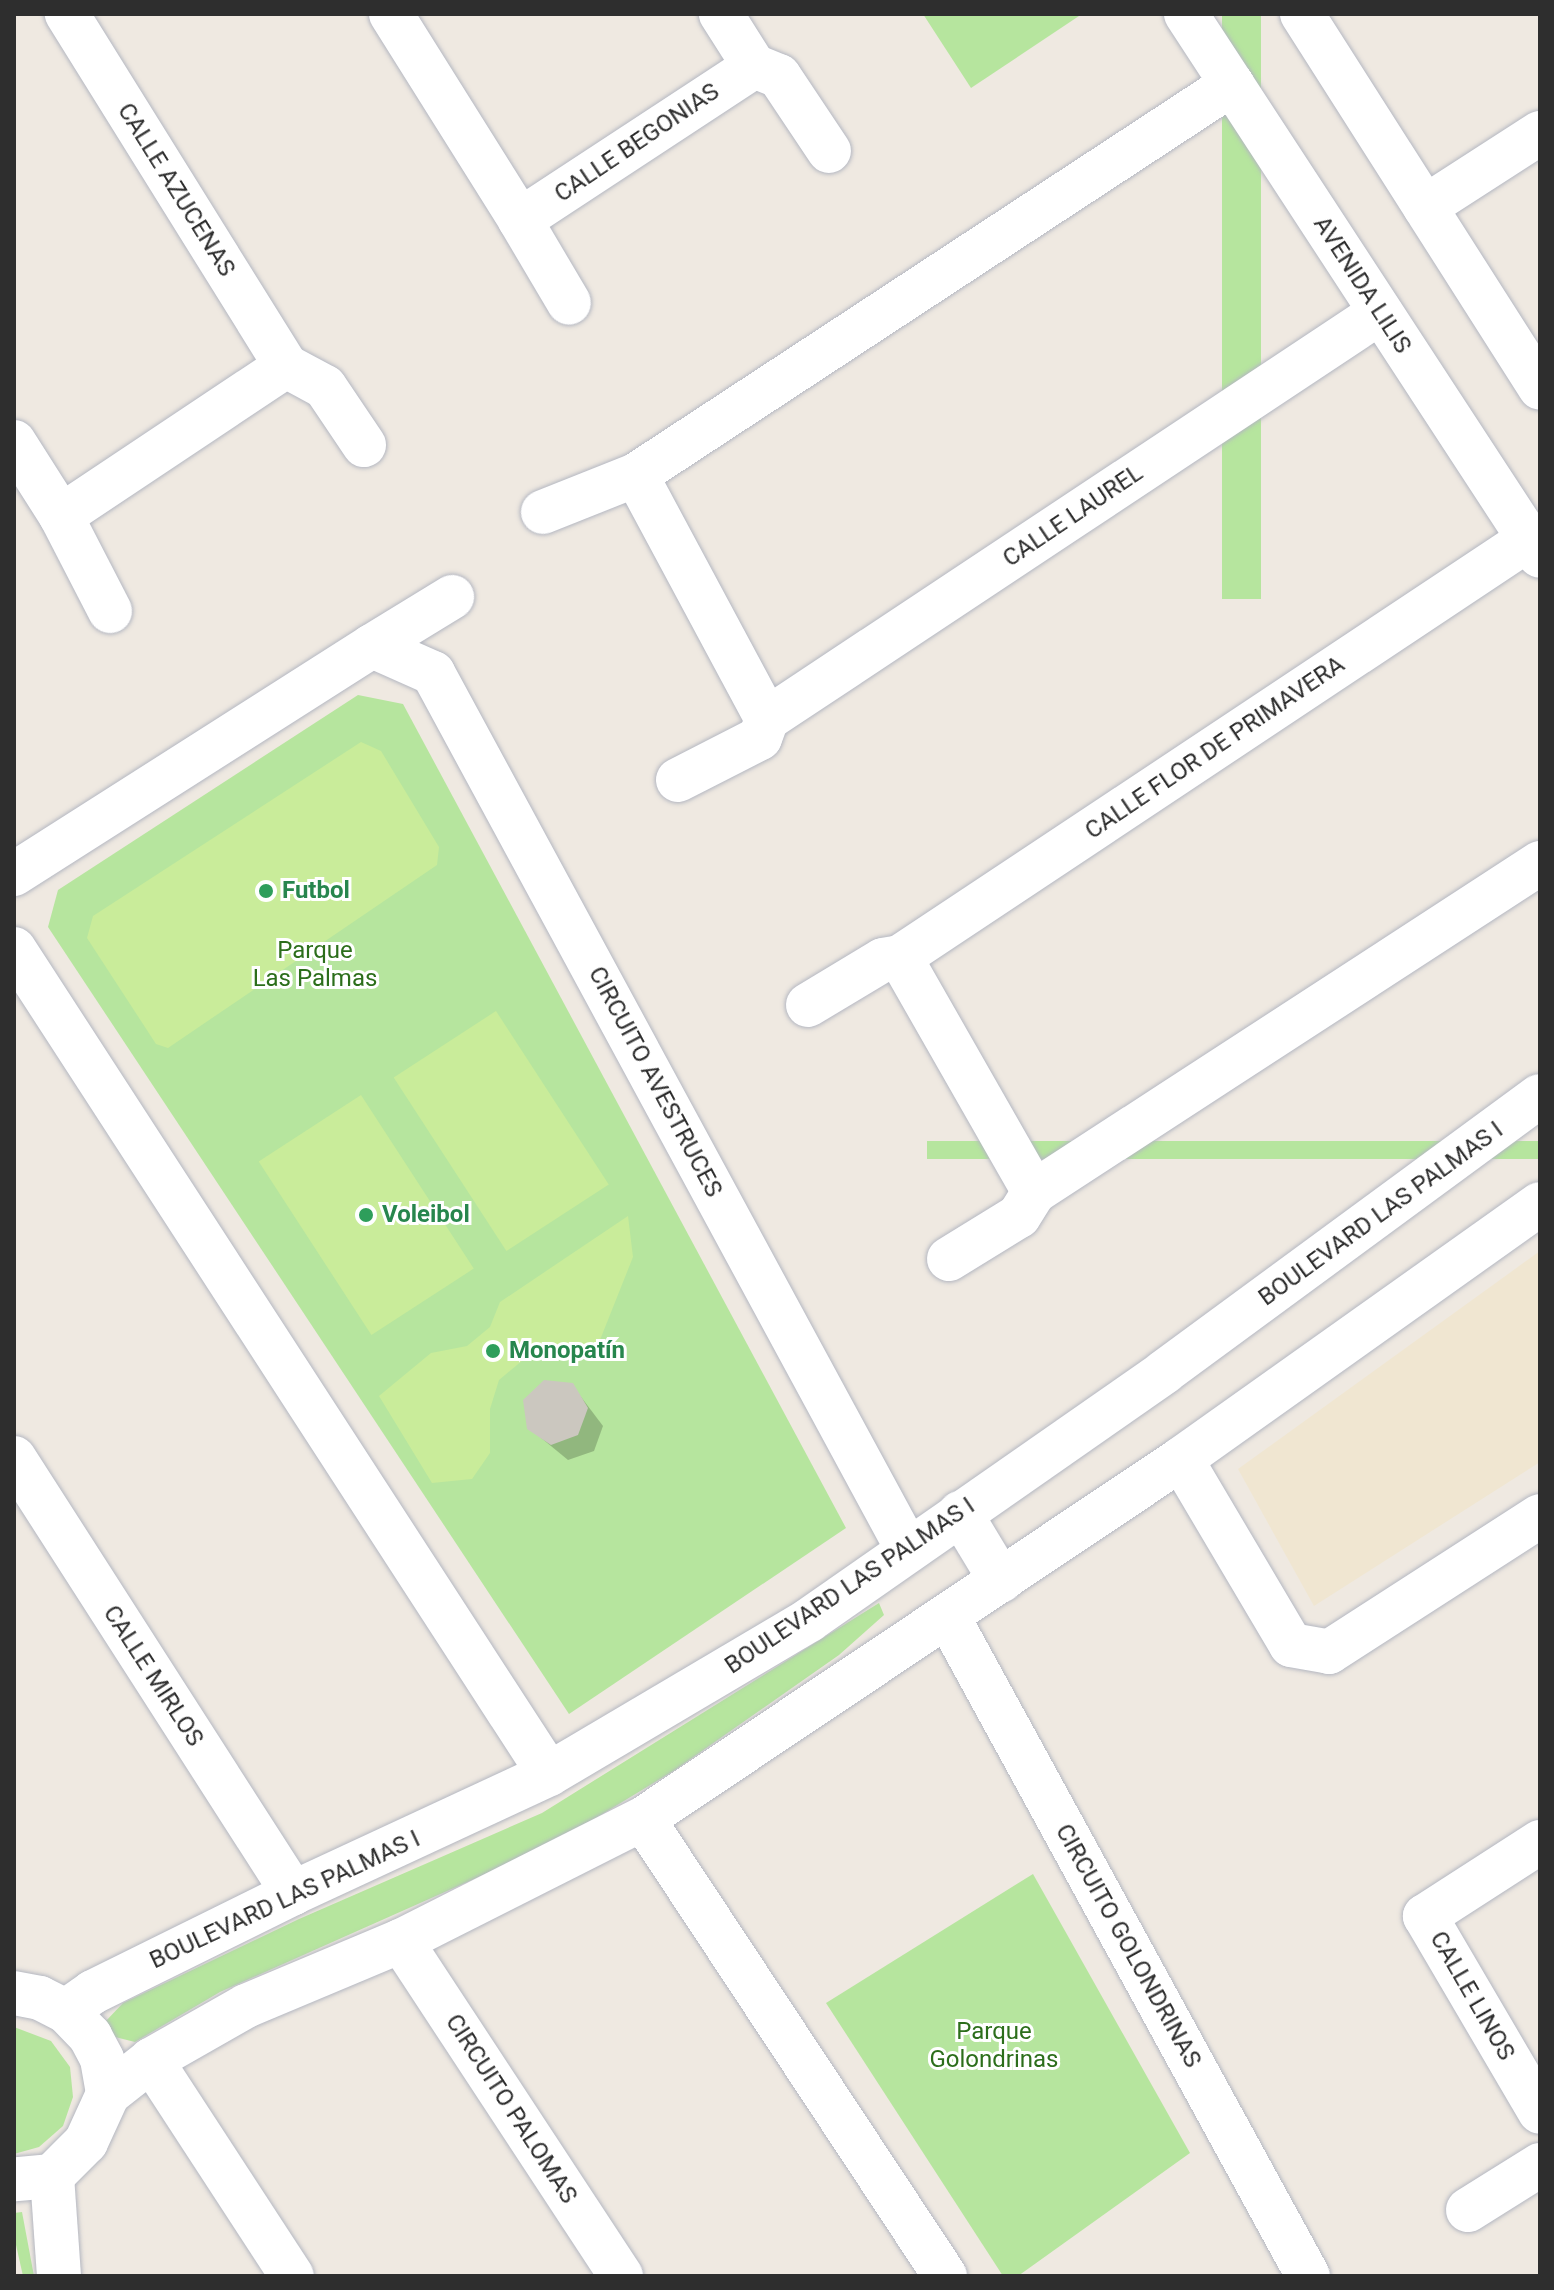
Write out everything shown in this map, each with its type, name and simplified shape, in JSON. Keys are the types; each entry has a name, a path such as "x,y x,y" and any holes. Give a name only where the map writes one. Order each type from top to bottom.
{"street":[{"name":"CALLE AZUCENAS","path":"67,14 286,366 325,387 364,445"},
{"path":"391,14 569,303"},
{"path":"721,14 754,66 779,76 829,151"},
{"name":"AVENIDA LILIS","path":"1186,14 1534,548"},
{"path":"1302,14 1540,388"},
{"name":"CALLE BEGONIAS","path":"520,220 754,66"},
{"path":"543,512 636,475 1232,84"},
{"path":"1425,207 1540,133"},
{"name":"CALLE LAUREL","path":"678,780 760,738 767,719 1379,313"},
{"path":"61,516 286,366"},
{"path":"14,442 61,516 110,611"},
{"path":"636,475 767,719"},
{"name":"CALLE FLOR DE PRIMAVERA","path":"808,1005 883,960 900,957 1534,548"},
{"path":"14,874 452,597"},
{"name":"CIRCUITO AVESTRUCES","path":"372,646 433,673 908,1550"},
{"path":"949,1259 1019,1216 1034,1192 1540,863"},
{"path":"14,949 549,1774"},
{"path":"900,957 1034,1192"},
{"name":"BOULEVARD LAS PALMAS I","path":"34,1993 93,1992 293,1893 549,1774 809,1620 1164,1372 1540,1096"},
{"path":"59,2276 33,2177 86,2142 108,2094 151,2060 246,2006 401,1941 643,1819 1181,1459 1540,1204"},
{"name":"CALLE MIRLOS","path":"14,1458 293,1893"},
{"path":"1181,1459 1291,1645 1329,1652 1540,1516"},
{"path":"960,1513 1001,1581"},
{"name":"CIRCUITO GOLONDRINAS","path":"948,1617 1308,2276"},
{"path":"643,1819 945,2276"},
{"name":"CALLE LINOS","path":"1540,1842 1425,1916 1540,2112"},
{"name":"CIRCUITO PALOMAS","path":"401,1941 621,2276"},
{"path":"34,1993 90,2036 102,2059 108,2094"},
{"path":"151,2060 292,2276"},
{"path":"1468,2210 1540,2165"}],"shaded area":[{"path":"1540,1251 1540,1462 1314,1606 1238,1469"}],"green space":[{"path":"923,14 1082,14 971,88"},
{"path":"1222,14 1261,14 1261,599 1222,599"},
{"name":"Parque Las Palmas","path":"358,695 403,704 846,1528 569,1714 48,927 58,890"},
{"name":"Futbol","path":"361,742 381,751 439,847 437,865 168,1048 156,1044 87,938 93,916"},
{"name":"Voleibol","path":"496,1011 609,1185 506,1251 394,1077"},
{"name":"Voleibol","path":"361,1095 474,1269 371,1335 259,1161"},
{"path":"927,1141 1540,1141 1540,1159 927,1159"},
{"name":"Monopatín","path":"628,1216 633,1257 598,1345 578,1362 549,1349 523,1360 499,1380 490,1409 490,1453 472,1479 432,1483 379,1396 431,1353 467,1346 490,1327 500,1302"},
{"path":"879,1603 884,1615 839,1655 675,1770 553,1844 220,1992 135,2042 111,2036 105,2022 123,2003 299,1919 542,1813"},
{"name":"Parque Golondrinas","path":"1033,1874 1190,2153 1018,2276 1003,2276 826,2003"},
{"path":"14,2027 51,2041 70,2067 73,2097 63,2126 39,2147 14,2154"},
{"path":"22,2212 34,2276 23,2276 14,2236 14,2213"}],"building":[{"path":"544,1380 573,1383 588,1408 578,1435 551,1445 527,1429 523,1400"}],"place":[{"name":"Futbol","path":"266,891"},
{"name":"Voleibol","path":"366,1215"},
{"name":"Monopatín","path":"493,1351"}]}
